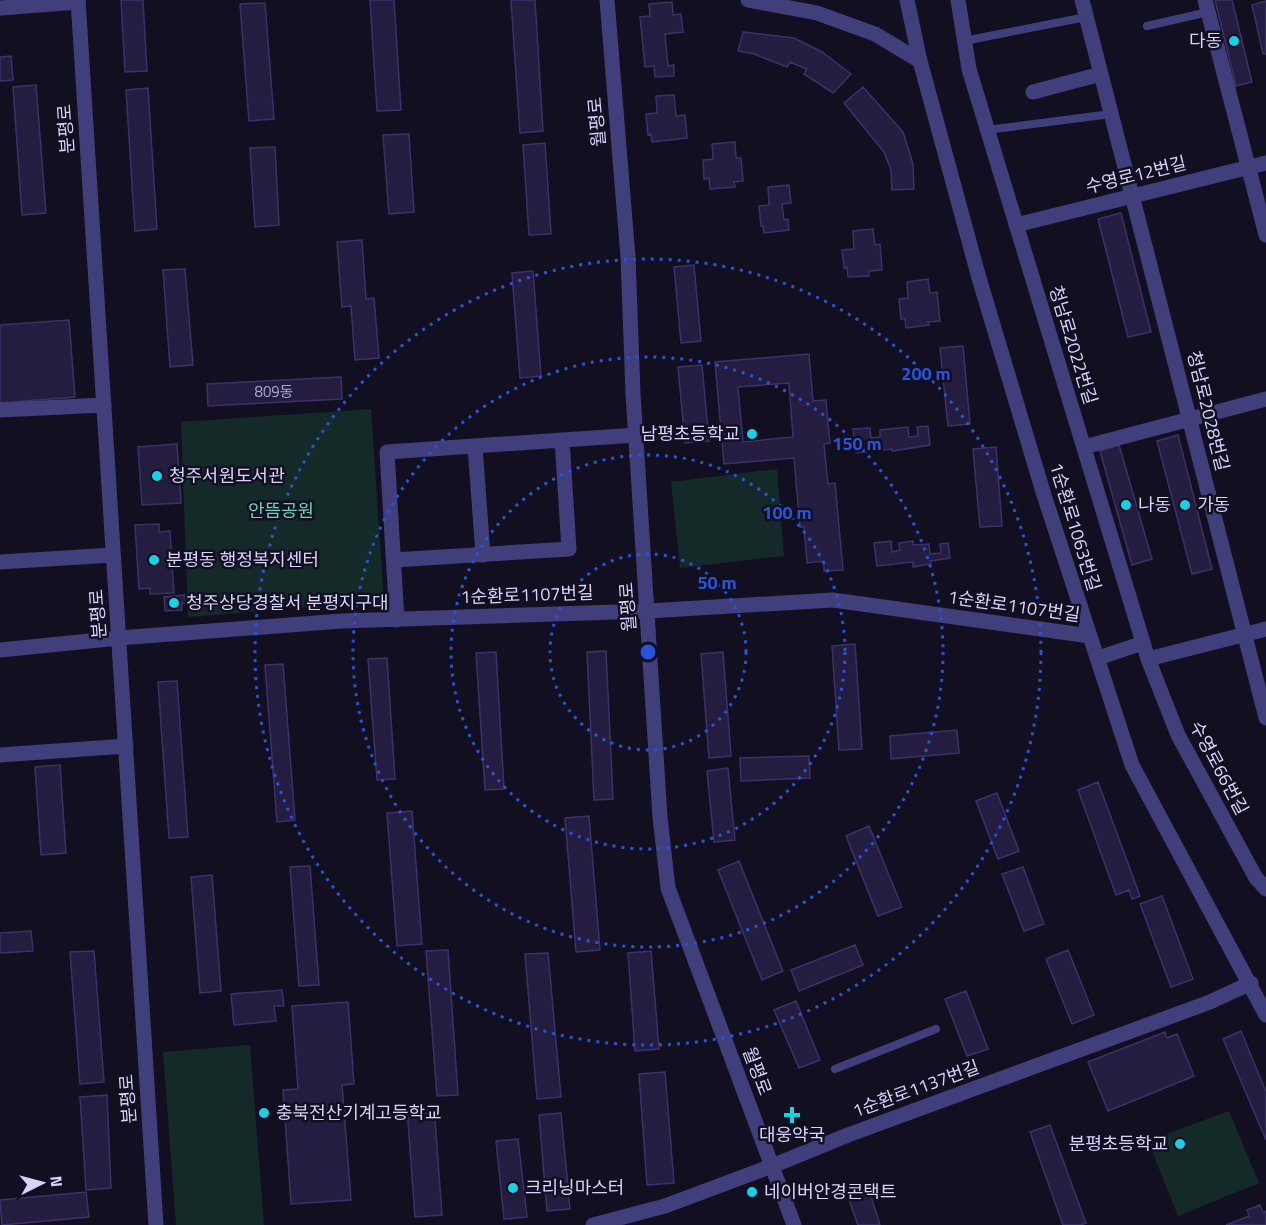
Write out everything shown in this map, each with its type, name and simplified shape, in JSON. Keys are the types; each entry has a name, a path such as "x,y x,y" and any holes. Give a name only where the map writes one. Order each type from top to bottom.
{"street":[{"name":"월평로","path":"607,0 628,256 636,435 660,817 668,888 794,1225"},
{"path":"748,0 817,13 875,34 920,61"},
{"name":"1순환로1063번길","path":"907,0 920,61 979,278 1044,495 1132,765 1251,983 1266,1015"},
{"name":"청남로2022번길","path":"958,0 969,69 1148,659"},
{"name":"청남로2028번길","path":"1082,0 1266,718"},
{"path":"0,8 20,3 78,1"},
{"name":"분평로","path":"78,1 156,1225"},
{"path":"1207,6 1266,236"},
{"path":"1033,92 1101,74"},
{"name":"수영로12번길","path":"1016,225 1266,163"},
{"path":"1084,447 1266,399"},
{"path":"0,411 104,405"},
{"path":"397,620 387,452 636,435"},
{"path":"394,561 569,549 562,440"},
{"path":"475,446 483,555"},
{"path":"0,562 113,555"},
{"name":"1순환로1107번길","path":"0,650 119,638 342,621 648,610 833,600 1090,636"},
{"path":"1148,659 1266,629"},
{"path":"1098,658 1143,643"},
{"name":"수영로66번길","path":"1148,659 1178,735 1263,881"},
{"path":"0,755 126,746"},
{"name":"1순환로1137번길","path":"592,1225 665,1206 848,1135 1210,1002 1251,983"}],"lane":[{"path":"1147,26 1207,6"},
{"path":"964,41 1086,17"},
{"path":"987,130 1111,114"},
{"path":"835,1069 936,1029"}],"green space":[{"name":"안뜸공원","path":"371,409 384,601 188,617 181,422"},
{"path":"777,469 784,556 680,568 671,482"},
{"path":"250,1045 264,1225 176,1225 163,1052"},
{"path":"1229,1111 1259,1183 1178,1216 1148,1141"}],"building":[{"path":"121,0 143,0 147,71 125,72"},
{"path":"370,0 394,0 401,110 377,111"},
{"path":"511,0 535,0 543,131 520,133"},
{"name":"다동","path":"1215,0 1232,0 1252,82 1236,86"},
{"path":"1266,1 1266,54 1263,54 1252,5"},
{"path":"672,2 673,15 681,14 683,32 665,34 668,66 674,65 674,76 655,77 654,66 645,67 640,17 650,16 649,4"},
{"path":"265,3 274,119 249,121 240,4"},
{"path":"743,32 794,38 822,52 851,74 833,93 804,74 807,69 790,62 787,67 754,54 738,51"},
{"path":"11,56 13,80 0,81 0,57"},
{"path":"36,85 46,213 22,215 13,87"},
{"path":"863,87 903,132 913,164 914,189 892,190 891,170 884,152 844,103"},
{"path":"148,88 157,229 135,231 126,90"},
{"path":"674,95 676,116 685,115 687,138 652,142 651,134 648,135 646,114 657,113 656,96"},
{"path":"409,134 414,212 389,214 383,135"},
{"path":"735,142 736,158 741,158 743,181 734,182 735,187 710,189 709,178 704,179 703,160 713,159 712,144"},
{"path":"545,143 551,234 529,235 523,145"},
{"path":"275,147 279,225 255,227 250,148"},
{"path":"789,185 791,203 782,204 784,220 788,219 789,230 764,233 759,206 769,205 768,187"},
{"path":"1121,213 1151,332 1128,337 1098,219"},
{"path":"873,229 875,245 880,244 882,270 869,271 869,276 848,277 847,267 844,268 842,250 854,249 853,231"},
{"path":"362,240 366,299 374,298 379,358 355,360 351,306 342,307 337,242"},
{"path":"694,265 701,341 681,343 674,267"},
{"path":"185,269 193,365 170,367 163,270"},
{"path":"533,271 541,376 520,378 512,273"},
{"path":"928,279 930,293 937,292 940,321 906,328 905,319 901,319 899,299 908,298 907,282"},
{"path":"69,320 75,397 0,403 0,325"},
{"path":"963,346 970,424 948,426 940,348"},
{"path":"809,354 813,401 826,400 830,443 824,444 828,484 835,483 843,570 824,571 824,561 807,563 804,527 800,527 794,458 724,464 715,362","holes":["789,383 793,437 743,442 738,387"]},
{"path":"702,365 709,441 685,443 678,367"},
{"path":"341,377 342,399 208,406 207,384"},
{"path":"928,426 930,445 892,451 892,449 856,453 853,429 870,428 871,438 880,437 880,430 908,427 909,437 918,436 917,427"},
{"name":"가동","path":"1178,435 1212,569 1192,574 1157,441"},
{"path":"177,444 181,503 142,505 138,447"},
{"name":"나동","path":"1119,445 1152,559 1132,565 1100,451"},
{"path":"996,447 1002,526 980,527 973,449"},
{"name":"분평동 행정복지센터","path":"159,524 159,532 170,531 174,593 150,594 150,588 139,589 135,525"},
{"path":"891,541 892,552 900,550 899,543 913,541 913,545 929,544 930,554 941,553 940,544 948,543 950,558 930,561 931,564 913,567 913,562 877,566 874,543"},
{"name":"청주상당경찰서 분평지구대","path":"185,595 186,603 182,603 182,610 165,611 164,597"},
{"path":"855,644 862,749 839,750 832,646"},
{"path":"606,651 613,799 594,800 587,652"},
{"path":"496,652 504,789 485,790 476,653"},
{"path":"723,652 731,756 709,758 701,654"},
{"path":"387,658 395,779 377,780 368,659"},
{"path":"283,664 295,820 277,822 265,665"},
{"path":"177,681 188,837 169,838 158,682"},
{"path":"957,730 959,753 891,759 890,736"},
{"path":"809,756 810,778 741,781 740,758"},
{"path":"60,765 66,853 41,855 35,767"},
{"path":"728,768 735,840 714,842 707,771"},
{"path":"1098,782 1140,896 1132,899 1129,890 1116,895 1078,790"},
{"path":"997,793 1019,851 998,859 976,801"},
{"path":"412,811 422,944 397,946 387,813"},
{"path":"589,816 600,950 576,952 565,818"},
{"path":"869,826 902,907 878,916 846,836"},
{"path":"739,861 783,971 762,980 718,870"},
{"path":"310,866 319,985 299,986 290,867"},
{"path":"1023,867 1044,924 1024,931 1002,874"},
{"path":"212,875 221,991 200,993 191,877"},
{"path":"1162,896 1193,979 1171,987 1140,904"},
{"path":"31,931 33,951 0,953 0,933"},
{"path":"855,945 863,965 799,991 791,970"},
{"path":"448,950 458,1095 437,1096 426,951"},
{"path":"1068,950 1094,1015 1072,1024 1046,959"},
{"path":"94,951 104,1082 80,1084 70,952"},
{"path":"651,951 659,1049 635,1051 628,953"},
{"path":"548,953 561,1097 537,1099 525,954"},
{"path":"282,990 284,1006 274,1006 276,1021 234,1025 231,994"},
{"path":"966,991 988,1049 967,1056 945,999"},
{"path":"796,1001 820,1060 799,1068 774,1010"},
{"path":"348,1002 354,1084 342,1085 351,1200 291,1204 283,1090 298,1089 292,1006"},
{"path":"1241,1031 1266,1092 1266,1140 1223,1039"},
{"path":"1165,1032 1167,1038 1177,1034 1194,1076 1108,1111 1088,1062"},
{"path":"665,1072 674,1183 647,1185 639,1074"},
{"path":"107,1095 111,1188 86,1190 80,1097"},
{"path":"434,1106 442,1215 415,1217 407,1108"},
{"path":"561,1113 570,1209 547,1211 539,1115"},
{"path":"1050,1125 1086,1223 1081,1225 1063,1225 1030,1132"},
{"path":"518,1139 527,1217 504,1219 496,1141"},
{"path":"86,1192 89,1217 2,1225 0,1200"},
{"path":"870,1193 880,1225 858,1225 849,1200"},
{"path":"1260,1205 1263,1213 1266,1211 1266,1225 1226,1225 1249,1216 1247,1210"}],"place":[{"name":"다동","path":"1234,41"},
{"name":"남평초등학교","path":"752,434"},
{"name":"청주서원도서관","path":"157,476"},
{"name":"나동","path":"1126,505"},
{"name":"가동","path":"1185,505"},
{"name":"분평동 행정복지센터","path":"154,560"},
{"name":"청주상당경찰서 분평지구대","path":"174,603"},
{"name":"충북전산기계고등학교","path":"264,1113"},
{"name":"대웅약국","path":"792,1115"},
{"name":"분평초등학교","path":"1180,1144"},
{"name":"크리닝마스터","path":"513,1188"},
{"name":"네이버안경콘택트","path":"752,1192"}]}
